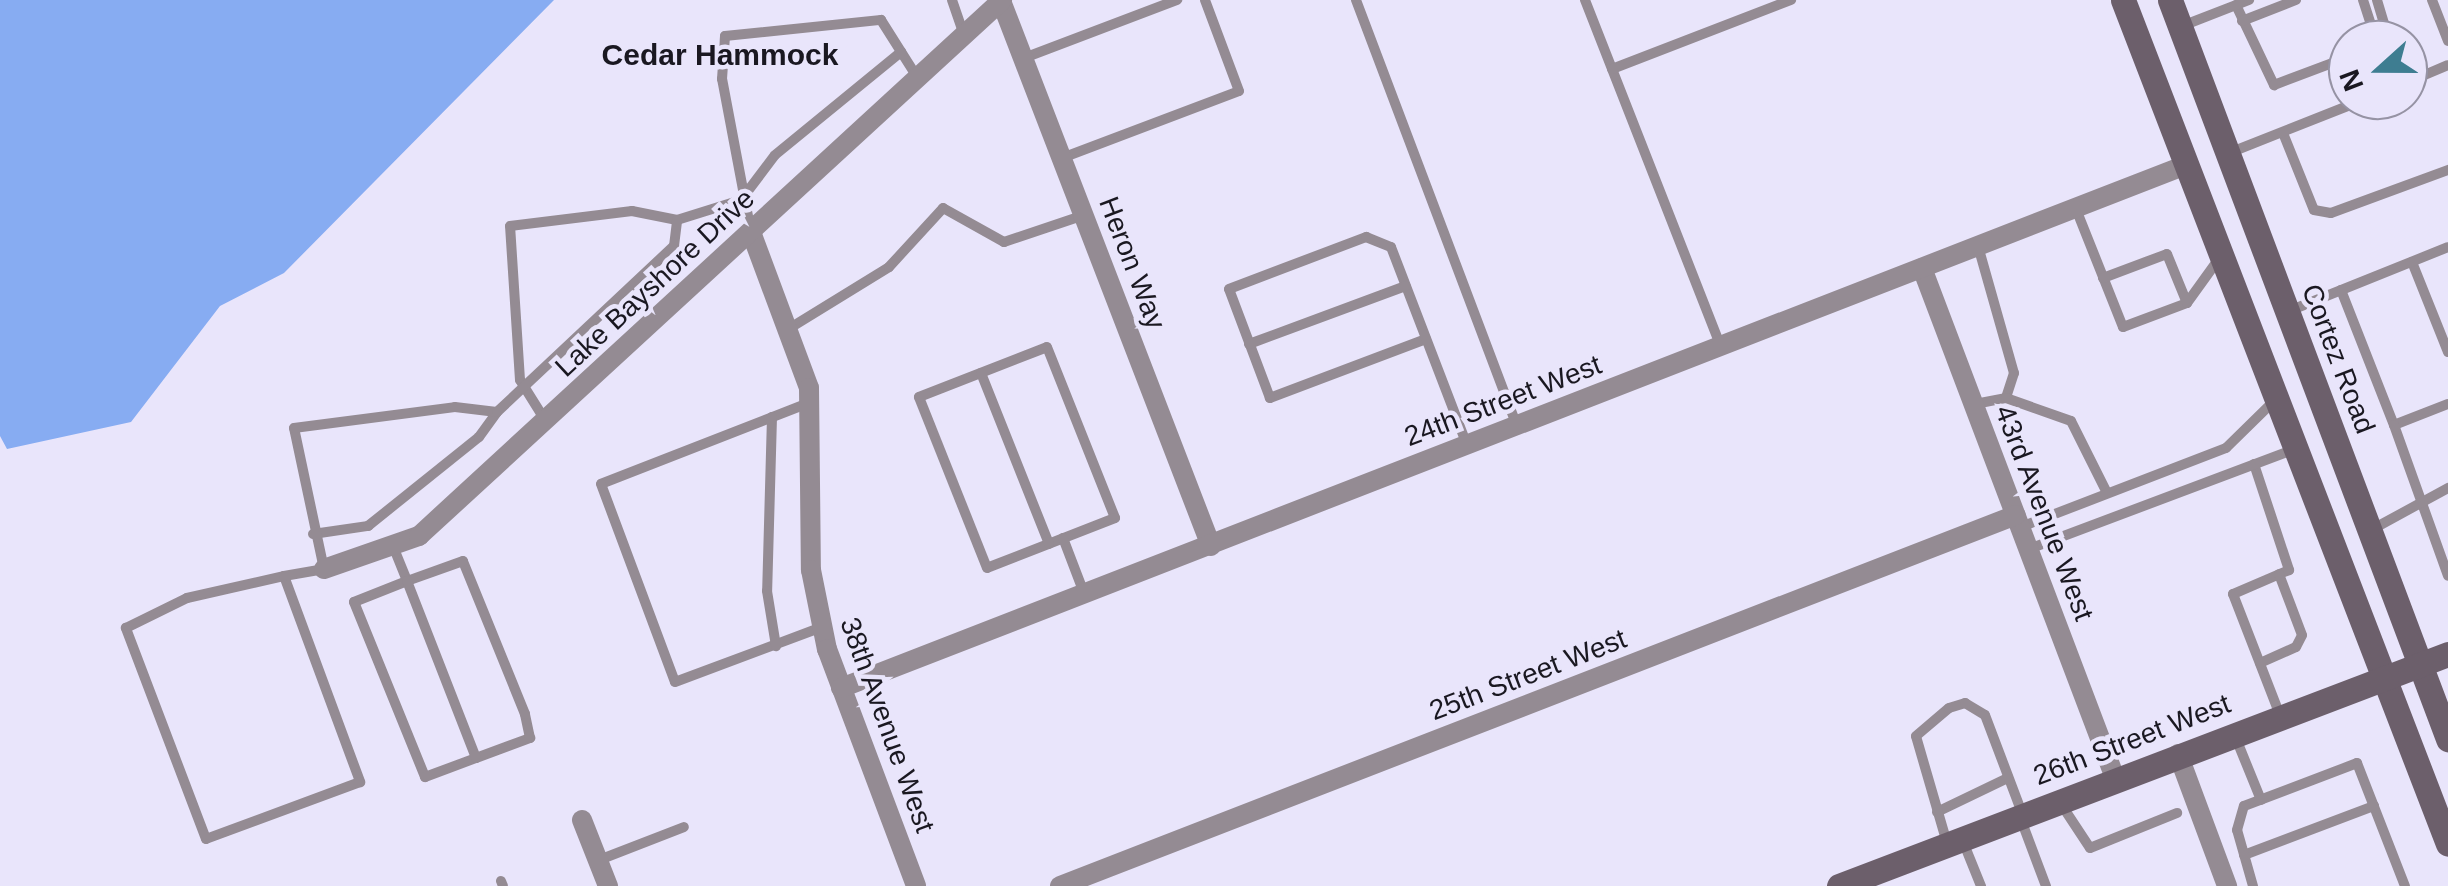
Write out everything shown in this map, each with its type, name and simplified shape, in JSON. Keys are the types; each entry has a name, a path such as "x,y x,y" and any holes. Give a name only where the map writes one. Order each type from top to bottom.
{"main road":[{"path":"2123,0 2448,844"},
{"path":"2150,0 2181,27"},
{"name":"Cortez Road","path":"2170,0 2448,740"},
{"name":"26th Street West","path":"1839,886 2448,654"}],"street":[{"name":"Lake Bayshore Drive","path":"324,569 396,550 545,421 1002,0"},
{"name":"Heron Way","path":"1002,0 1211,546"},
{"name":"24th Street West","path":"841,688 2186,165"},
{"name":"38th Avenue West","path":"752,232 790,328 811,402 810,570 822,627 916,886"},
{"name":"43rd Avenue West","path":"1922,268 2116,778"},
{"name":"25th Street West","path":"1060,886 2018,521"},
{"path":"2178,754 2227,886"},
{"path":"582,820 608,886"}],"lane":[{"path":"952,0 965,34"},
{"path":"1023,58 1177,0"},
{"path":"1062,158 1239,91 1205,0"},
{"path":"1356,0 1516,425"},
{"path":"1585,0 1720,346"},
{"path":"1612,69 1791,0"},
{"path":"2181,27 2249,0"},
{"path":"2242,21 2296,0"},
{"path":"2432,0 2448,41"},
{"path":"2236,5 2274,85 2328,65"},
{"path":"752,232 741,200 722,79 725,36 881,20 918,78"},
{"path":"545,421 525,394 510,226 632,211 677,220 741,200 775,155 901,52"},
{"path":"2228,154 2328,114"},
{"path":"2282,133 2314,210 2330,214 2448,170"},
{"path":"790,328 889,266 943,208 1004,242 1084,215"},
{"path":"2075,208 2123,326 2187,302 2221,255"},
{"path":"314,534 368,526 479,437 497,412 525,394 674,246 677,220"},
{"path":"1426,340 1270,398 1229,289 1366,238 1391,247 1467,444"},
{"path":"1978,246 2014,373 2006,398"},
{"path":"2288,311 2448,247"},
{"path":"2103,278 2167,254 2187,302"},
{"path":"2412,262 2448,352"},
{"path":"1250,344 1406,286"},
{"path":"2341,290 2427,500 2448,576"},
{"path":"1047,346 1114,518 1063,538 986,568 919,397 1047,346"},
{"path":"981,373 1049,544"},
{"path":"1974,404 2006,398 2072,421 2107,493"},
{"path":"2018,521 2107,493 2226,448 2276,398"},
{"path":"811,402 601,484 675,682 822,627"},
{"path":"2394,425 2448,404"},
{"path":"284,576 360,782 206,839 126,628 187,598 284,576 324,569 294,428 455,407 497,412"},
{"path":"772,418 767,591 776,646"},
{"path":"2028,549 2296,448"},
{"path":"2254,464 2290,559 2279,574 2233,594 2280,716"},
{"path":"2370,530 2448,488"},
{"path":"1063,538 1084,594"},
{"path":"396,550 476,758"},
{"path":"463,560 525,714 530,738 426,778 354,602 407,581 463,560"},
{"path":"2260,663 2296,648 2302,635 2279,574"},
{"path":"1981,886 1937,812 1916,736 1930,716 1976,706 2008,778 2046,886"},
{"path":"2234,733 2260,800"},
{"path":"2253,886 2238,815 2260,800 2358,763 2405,886"},
{"path":"1937,812 2008,778"},
{"path":"2058,800 2090,848 2177,813"},
{"path":"2244,855 2374,806"},
{"path":"598,860 684,827"}],"water":[{"path":"0,0 554,0 284,273 220,306 131,422 7,449 0,436"}],"district":[{"name":"Cedar Hammock","path":"720,55"}]}
